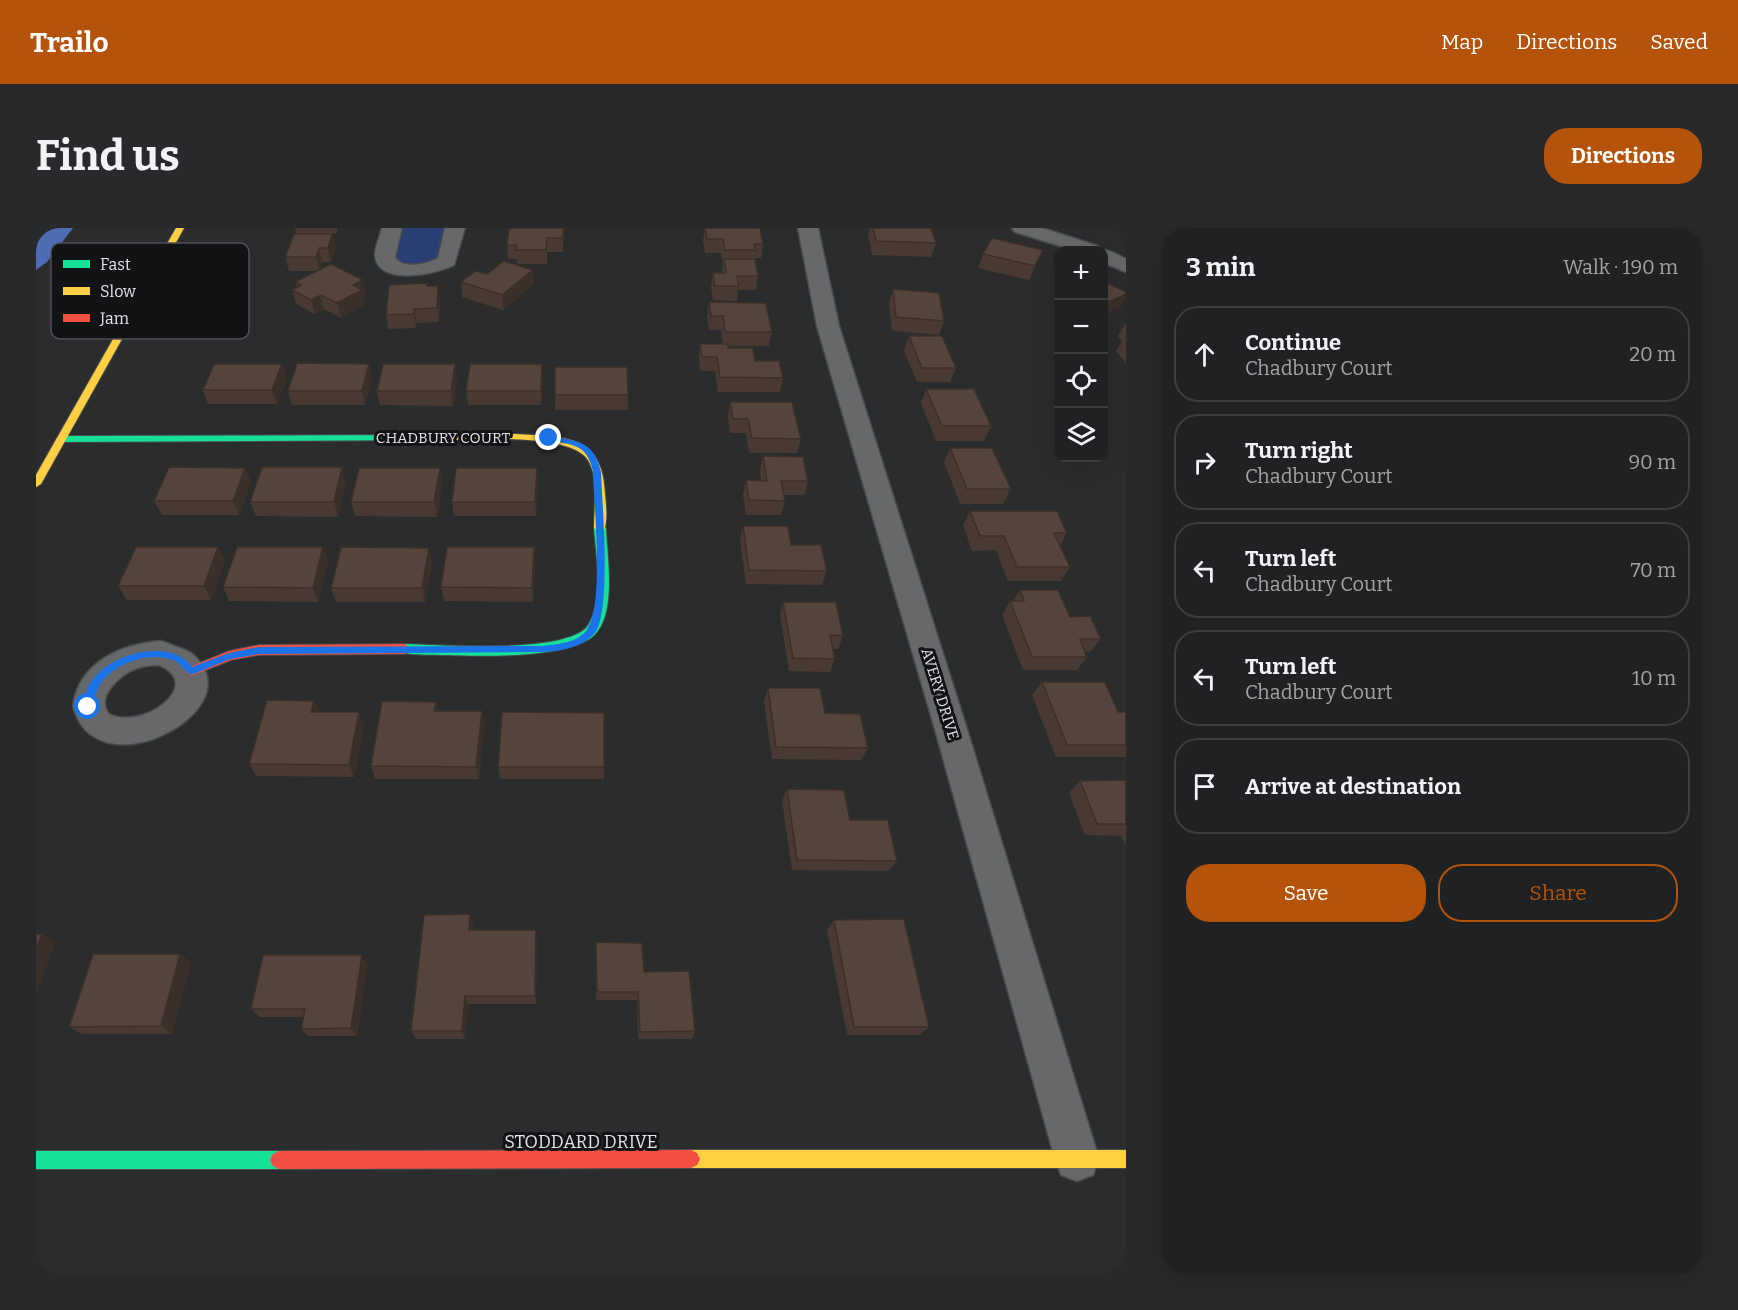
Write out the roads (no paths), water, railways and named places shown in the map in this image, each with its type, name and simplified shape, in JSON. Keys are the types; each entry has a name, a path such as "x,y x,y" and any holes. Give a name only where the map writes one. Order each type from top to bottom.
{"street":[{"path":"172,243 180,228"},
{"path":"392,228 385,253 386,261 392,266 412,270 432,268 447,261 455,228"},
{"name":"AVERY DRIVE","path":"808,228 828,326 950,726 1077,1159"},
{"path":"1022,228 1059,233 1083,246"},
{"path":"1108,258 1126,266"},
{"path":"36,484 117,339"},
{"name":"CHADBURY COURT","path":"61,439 549,438 584,446 594,457 597,472 600,597 592,631 580,641 562,647 542,649 259,650 229,656 191,671"},
{"name":"STODDARD DRIVE","path":"36,1160 1126,1159"}]}
